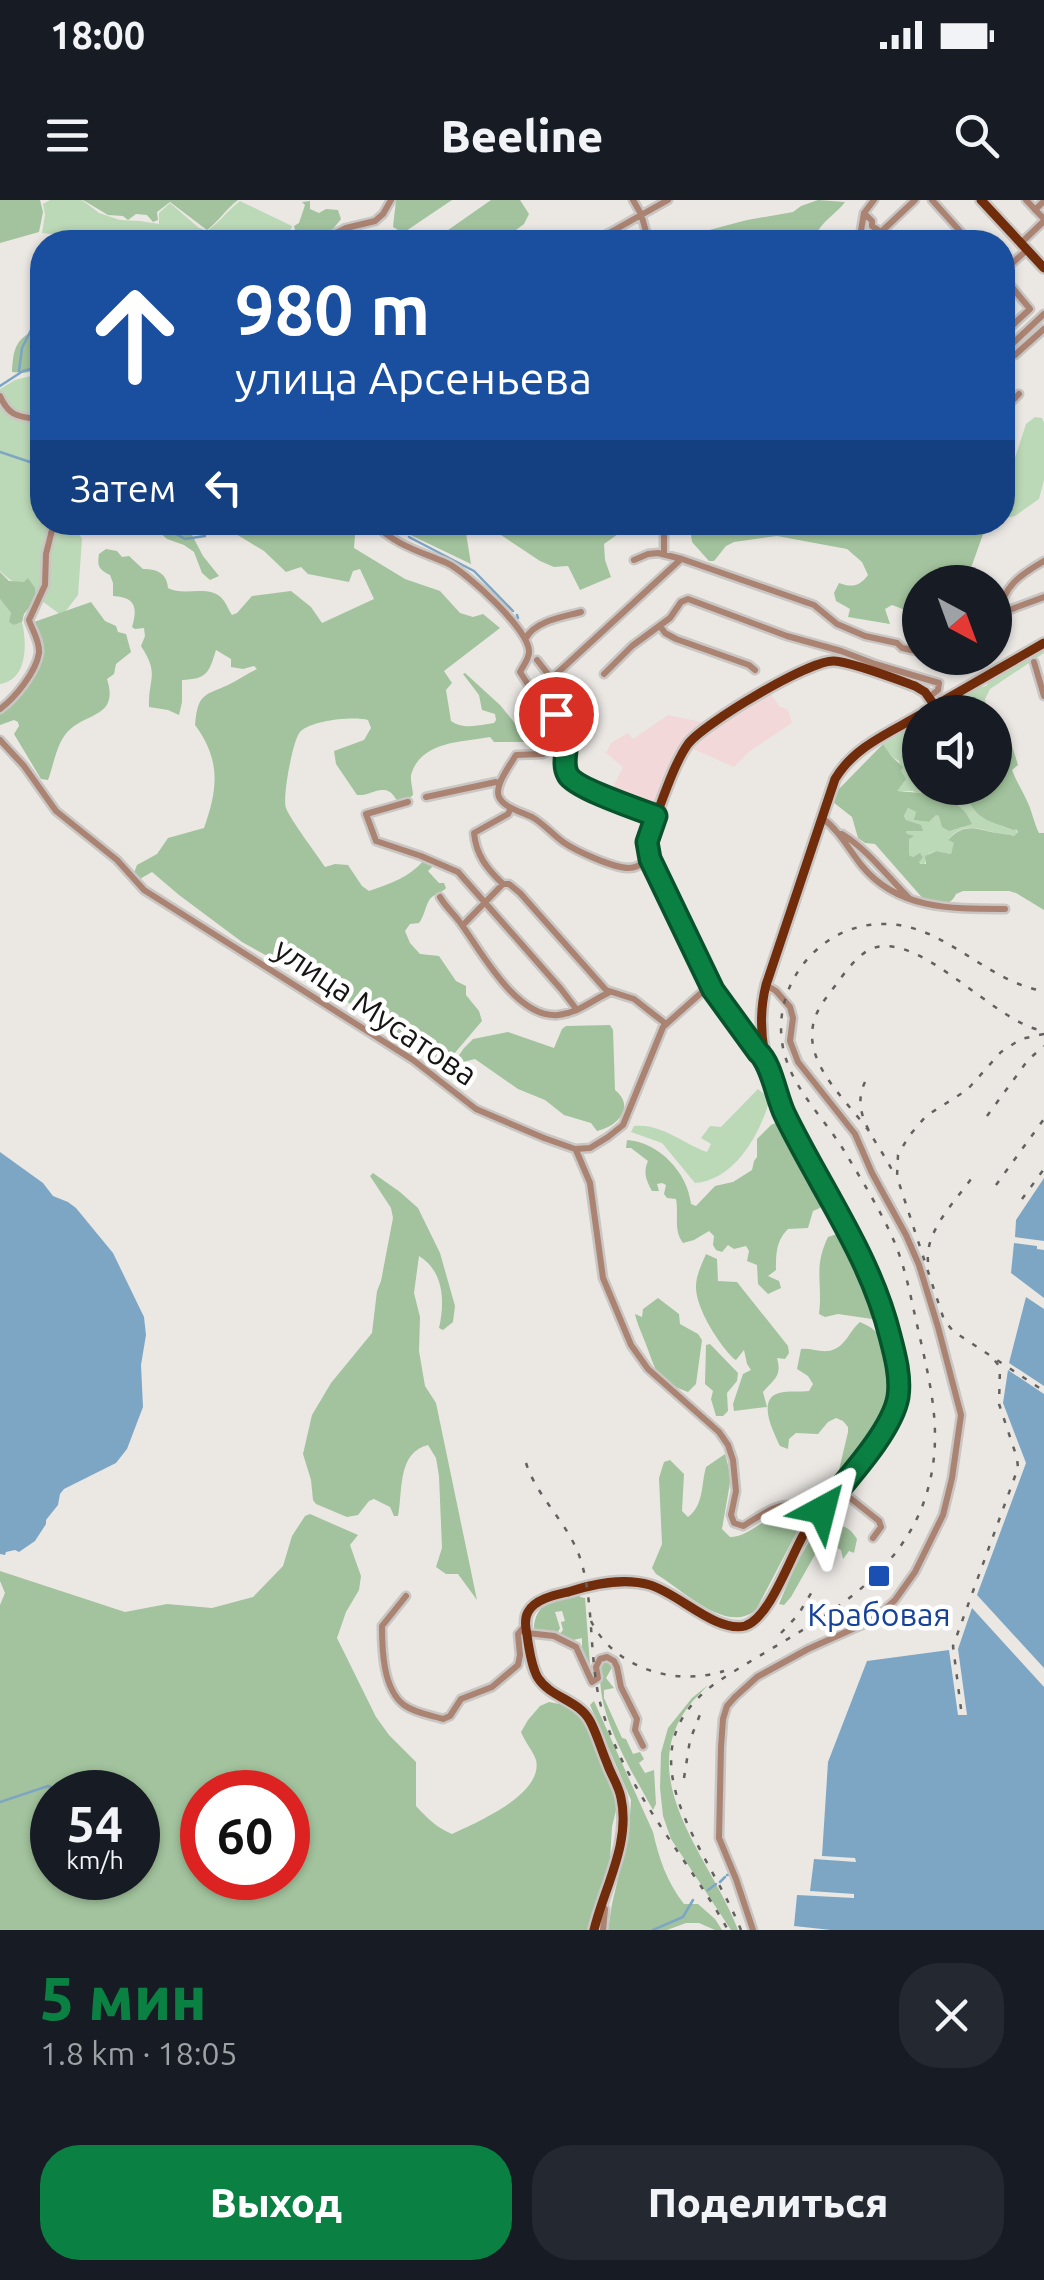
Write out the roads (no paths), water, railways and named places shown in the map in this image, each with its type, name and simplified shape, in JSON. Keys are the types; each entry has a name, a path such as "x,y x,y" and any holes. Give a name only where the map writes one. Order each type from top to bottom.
{"main road":[{"path":"981,200 1009,230"},
{"path":"1015,236 1044,268"},
{"path":"945,695 1044,643"},
{"path":"766,1059 710,985 650,859 647,842 685,749 694,738 756,696 828,661 915,686 925,695"},
{"path":"594,1930 618,1854 621,1796 586,1714 536,1676 526,1629 528,1612 536,1603 578,1589 626,1581 660,1588 724,1625 746,1625 762,1613 812,1523 890,1420 897,1400 896,1364 886,1320 867,1268 783,1110 766,1059 761,1014 766,985 836,779 863,748 902,726"},
{"path":"737,1024 755,1020 761,1014"}],"street":[{"path":"342,230 376,221 391,200"},
{"path":"633,200 646,230"},
{"path":"614,230 668,200"},
{"path":"860,230 864,213 874,200"},
{"path":"883,230 915,200"},
{"path":"932,200 960,230"},
{"path":"1015,257 1044,220 1026,200"},
{"path":"1035,210 1044,201"},
{"path":"864,213 878,230"},
{"path":"1015,290 1030,309 1015,325"},
{"path":"1015,341 1044,314"},
{"path":"1015,354 1044,329"},
{"path":"1015,398 1019,394"},
{"path":"0,396 10,413 30,418"},
{"path":"0,708 18,692 37,658 38,646 29,620 45,584 51,535"},
{"path":"387,535 460,572 494,599 526,638 529,656 520,672 539,699 562,719 568,743 569,778 656,816"},
{"path":"664,535 664,554"},
{"path":"634,560 648,554 682,559 814,605 837,624 902,647"},
{"path":"552,678 682,559"},
{"path":"1012,585 1044,561"},
{"path":"1012,609 1044,597"},
{"path":"604,674 688,599 787,636 939,683 936,695"},
{"path":"526,638 535,627 581,612"},
{"path":"660,626 676,639 755,670"},
{"path":"538,660 570,702 562,719"},
{"path":"1034,662 1044,696"},
{"name":"улица Мусатова","path":"0,740 60,816 117,860 144,890 413,1060 476,1109 576,1149"},
{"path":"552,748 543,754 516,755 499,784 499,797 539,821 568,846 628,868 650,859"},
{"path":"426,797 499,784"},
{"path":"408,802 366,814 376,841 458,872 577,1010"},
{"path":"503,884 484,864 473,834 512,808"},
{"path":"822,818 838,834 853,841 914,902 957,909 1005,909"},
{"path":"463,926 503,884 509,884 609,992 634,999 666,1024"},
{"path":"440,896 484,959 532,1009 553,1015 577,1010 609,992"},
{"path":"710,985 666,1024 623,1125 590,1148 576,1149 590,1183 603,1278 630,1345 658,1380 719,1432 732,1453 736,1491 732,1520 743,1526 786,1505 812,1523"},
{"path":"752,1930 719,1838 720,1747 728,1706 757,1677 874,1620 895,1600 915,1572 943,1515 961,1415 933,1311 906,1235 855,1134 798,1062 790,1041 790,1007 766,985"},
{"path":"838,1489 879,1521 881,1528 874,1538"},
{"path":"406,1596 382,1626 384,1664 400,1702 416,1712 443,1719 450,1716 461,1699 492,1686 518,1665 518,1634 526,1629 576,1647 592,1682 598,1678 596,1666 600,1659 606,1657 614,1662 637,1719 635,1730 644,1746"},
{"path":"602,1904 604,1930"}],"water":[{"path":"0,1152 43,1183 53,1196 76,1208 113,1253 144,1317 146,1335 141,1365 143,1407 127,1449 116,1463 64,1489 35,1541 19,1552 5,1555 0,1554"},
{"path":"1044,1178 1044,1241 1015,1237 1016,1220"},
{"path":"1014,1243 1044,1250 1044,1298 1011,1273"},
{"path":"1026,1297 1044,1309 1044,1386 1009,1363"},
{"path":"1008,1370 1044,1394 1044,1668 977,1595 1026,1463 1003,1403"},
{"path":"972,1608 1044,1687 1044,1930 831,1930 794,1926 797,1895 854,1898 854,1894 810,1891 814,1859 856,1862 855,1858 822,1856 828,1762 867,1661 949,1650 958,1715 967,1715 958,1649"}],"waterway":[{"path":"19,371 22,348 30,332"},
{"path":"0,386 30,369"},
{"path":"0,452 30,462"},
{"path":"178,535 185,539 205,536"},
{"path":"409,537 474,571 513,611"},
{"path":"0,1802 30,1792"},
{"path":"720,1882 725,1877"},
{"path":"708,1890 716,1884"},
{"path":"653,1930 683,1917 693,1900"}],"railway":[{"path":"741,1930 680,1805 672,1773 673,1743 686,1713 713,1685 832,1611 885,1566 922,1507 935,1439 928,1374 898,1252 857,1172 794,1078 784,1052 784,1005 804,963 820,947 862,926 886,924 928,934 1003,977 1044,991"},
{"path":"869,1131 822,1069 812,1035 815,1017 826,998 867,951 886,946 908,951 931,962 1002,1012 1044,1031"},
{"path":"1044,1034 1021,1039 1001,1052 967,1090 926,1116 898,1155 897,1177 944,1320 953,1331 1044,1391"},
{"path":"987,1116 1028,1060 1044,1046"},
{"path":"865,1082 861,1095 864,1119 895,1177"},
{"path":"996,1185 1044,1119"},
{"path":"1022,1199 1044,1169"},
{"path":"928,1262 936,1228 971,1179"},
{"path":"961,1709 953,1646 1018,1468 999,1404 1000,1367 991,1356"},
{"path":"526,1463 579,1555 588,1592 598,1693 614,1743 643,1798 728,1930"},
{"path":"781,1633 798,1615 816,1585"},
{"path":"591,1621 615,1651 648,1670 686,1677 724,1671"},
{"path":"684,1778 690,1740 701,1712"}],"place":[{"name":"Крабовая","path":"879,1576"}]}
